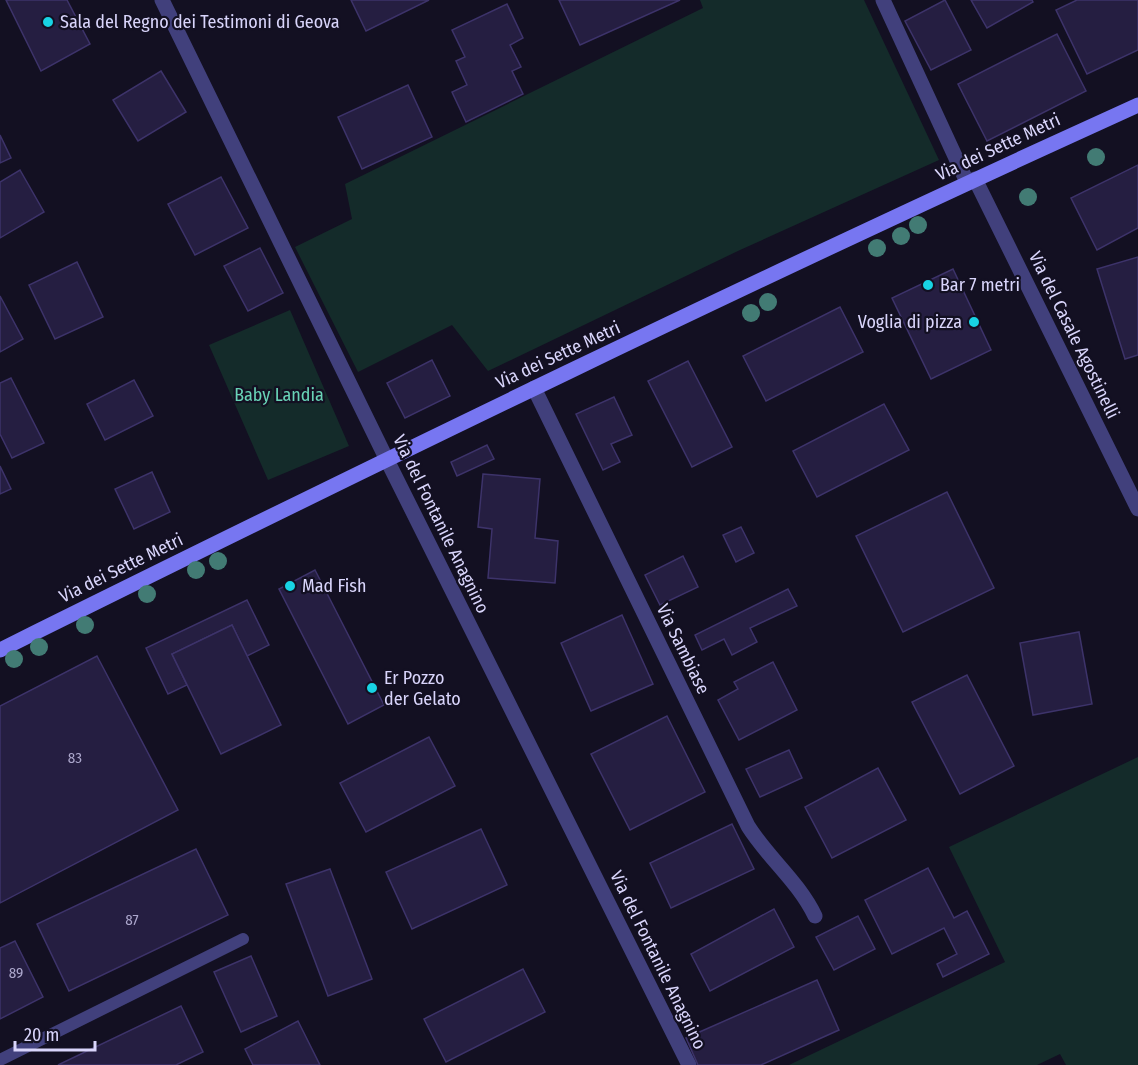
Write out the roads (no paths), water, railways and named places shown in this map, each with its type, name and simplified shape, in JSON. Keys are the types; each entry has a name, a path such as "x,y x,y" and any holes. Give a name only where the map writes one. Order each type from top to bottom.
{"street":[{"name":"Via del Fontanile Anagnino","path":"162,0 386,458 688,1065"},
{"name":"Via del Casale Agostinelli","path":"883,0 971,181 1138,509"},
{"name":"Via dei Sette Metri","path":"0,650 386,458 971,181 1138,105"},
{"name":"Via Sambiase","path":"534,388 744,818 761,846 797,886 815,916"}],"lane":[{"path":"0,1060 243,939"}],"place":[{"name":"Sala del Regno dei Testimoni di Geova","path":"48,22"},
{"name":"Bar 7 metri","path":"928,285"},
{"name":"Voglia di pizza","path":"974,322"},
{"name":"Mad Fish","path":"290,586"},
{"name":"Er Pozzo der Gelato","path":"372,688"}],"park label":[{"name":"Baby Landia","path":"279,395"}]}
